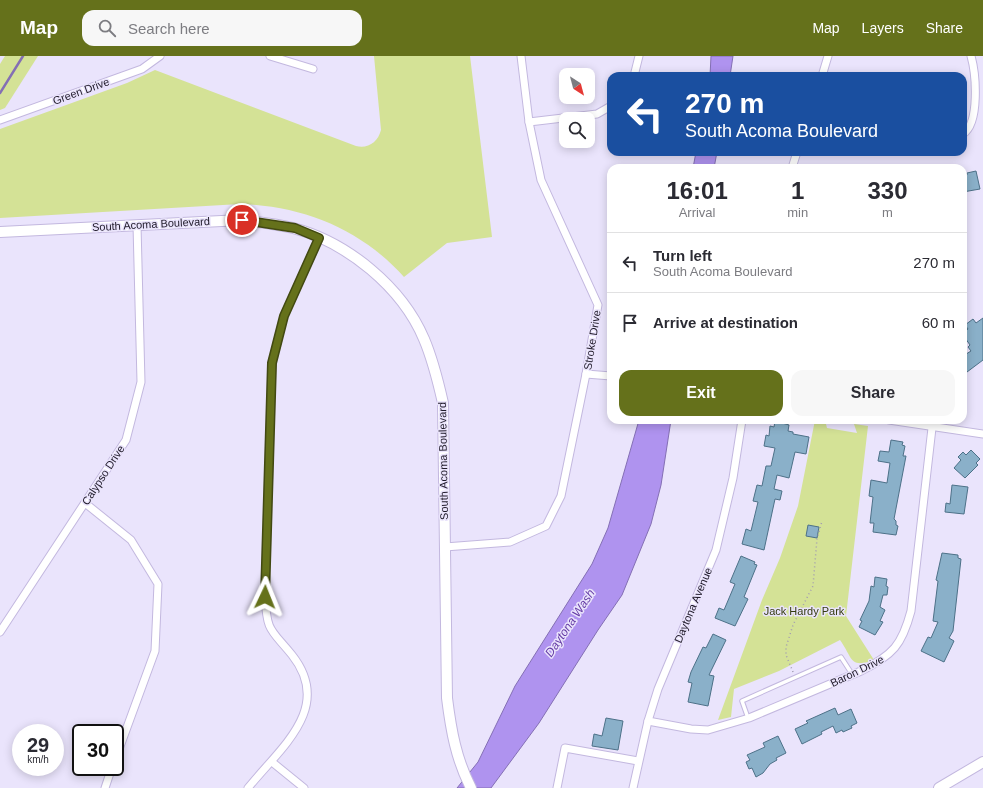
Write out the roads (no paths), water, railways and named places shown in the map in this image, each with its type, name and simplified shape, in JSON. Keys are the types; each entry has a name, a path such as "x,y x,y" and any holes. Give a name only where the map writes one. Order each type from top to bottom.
{"main road":[{"name":"South Acoma Boulevard","path":"0,232 242,220 295,228 319,238 363,262 386,283 405,307 424,338 436,370 443,403 447,698 452,735 460,767 471,788"},
{"path":"939,788 983,762"}],"street":[{"name":"Green Drive","path":"0,120 142,69 160,56"},
{"path":"270,56 313,69"},
{"name":"Stroke Drive","path":"445,547 510,542 546,526 561,496 586,374 598,305 541,180 529,122 521,56"},
{"path":"635,72 639,56"},
{"path":"823,72 828,56"},
{"path":"967,130 973,116 975,101 975,77 971,56"},
{"path":"529,122 597,114 607,108"},
{"name":"Calypso Drive","path":"0,632 126,440 142,382 137,225"},
{"path":"248,788 290,740 308,703 307,687 302,670 272,632 266,618 265,597 272,363 284,316 319,238"},
{"path":"586,374 607,376"},
{"name":"Daytona Avenue","path":"633,788 648,721 658,689 716,550 733,478 741,424"},
{"path":"910,424 983,434"},
{"name":"Baron Drive","path":"648,721 691,729 708,730 749,718 879,663 891,654 901,639 911,611 932,428"},
{"path":"85,503 131,540 158,584 155,651 124,735"},
{"path":"557,788 565,748 638,761"},
{"path":"272,762 304,788"},
{"path":"105,788 109,776"}],"lane":[{"path":"749,718 742,701 841,657 852,674"}],"water":[{"path":"711,56 733,56 731,72 710,72"},
{"path":"695,156 716,156 715,164 694,164"},
{"name":"Daytona Wash","path":"638,424 670,424 661,485 651,524 622,595 539,723 491,788 457,788 478,762 515,686 592,564 608,528"}],"waterway":[{"path":"0,93 23,56"}],"park label":[{"name":"Jack Hardy Park","path":"804,611"}]}
